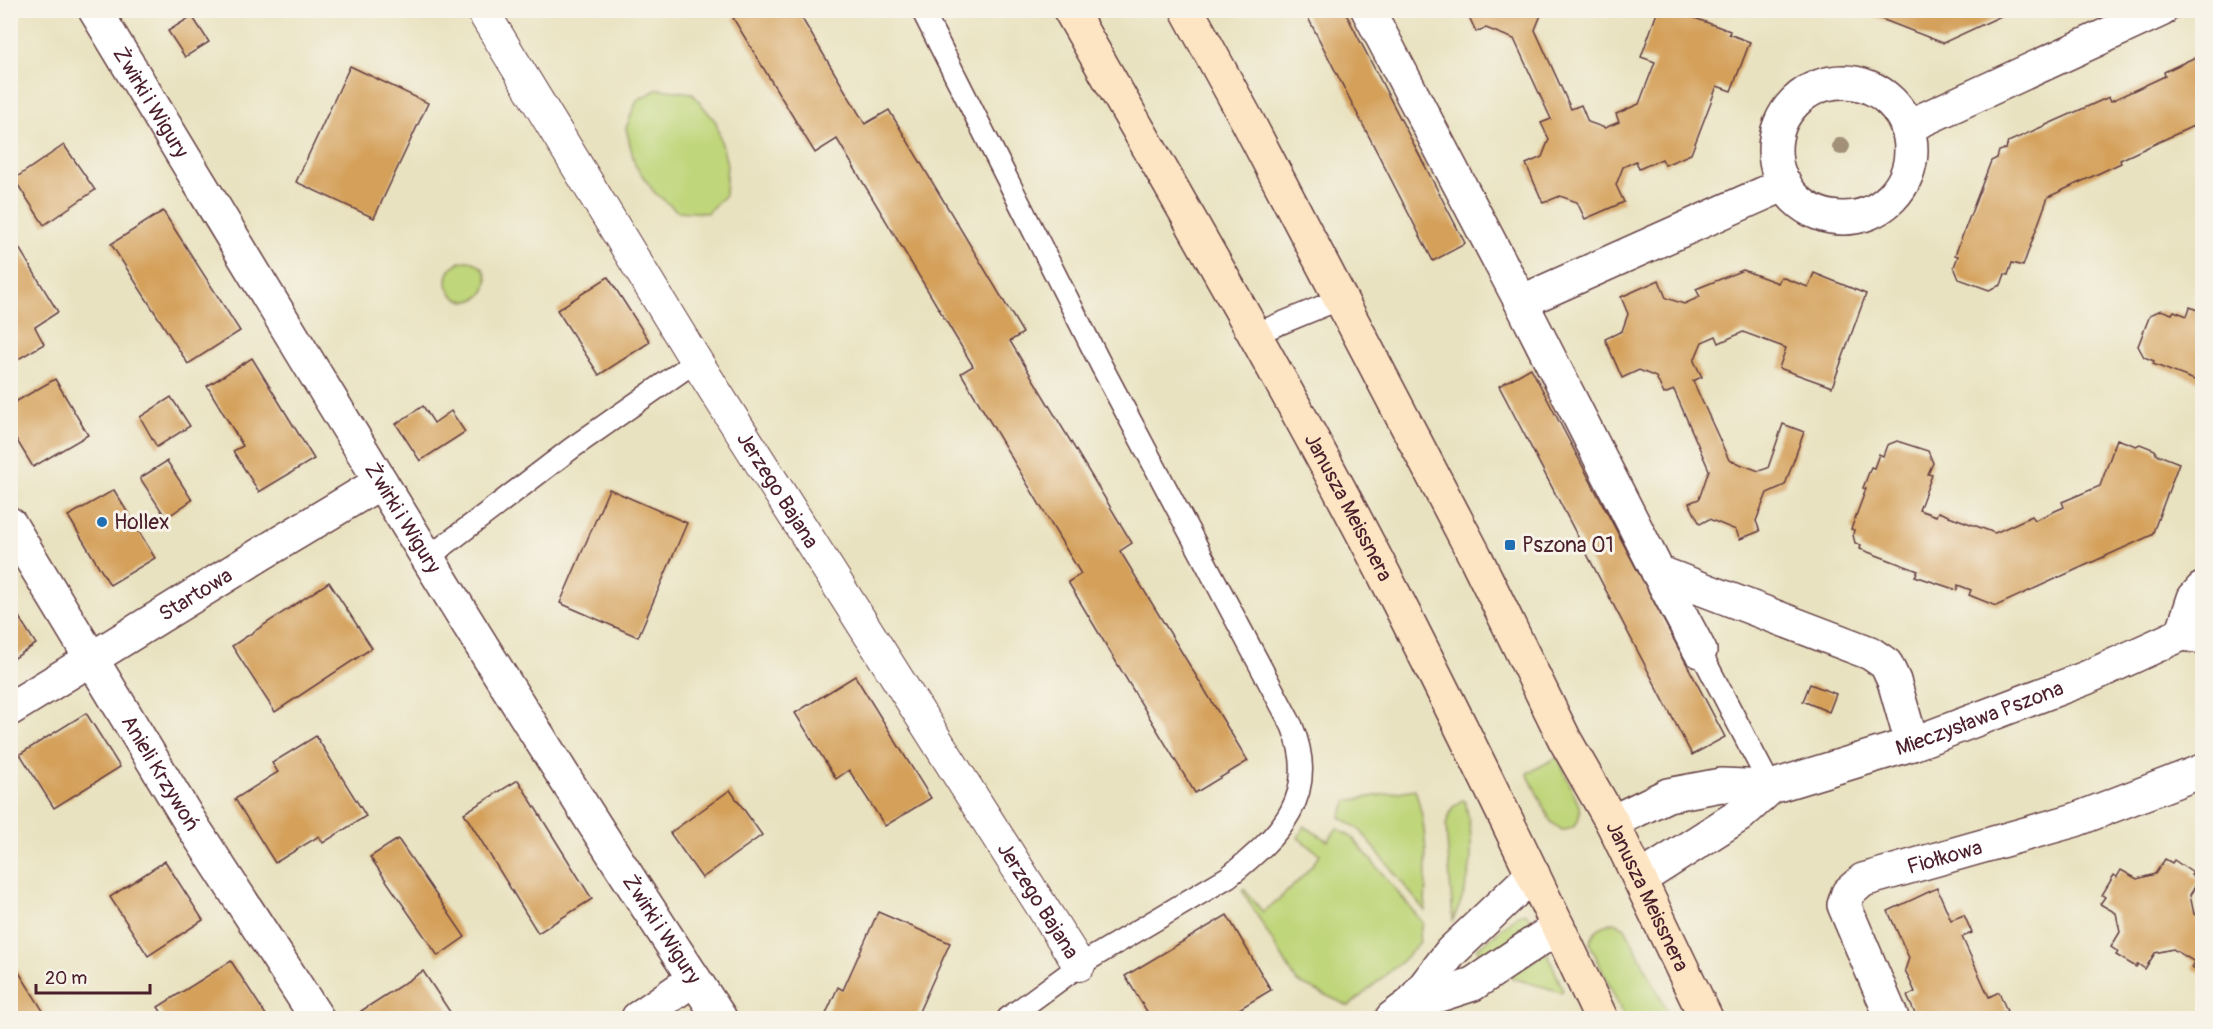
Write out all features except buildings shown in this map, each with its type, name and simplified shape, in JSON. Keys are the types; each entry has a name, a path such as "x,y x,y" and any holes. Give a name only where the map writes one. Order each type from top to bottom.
{"main road":[{"name":"Janusza Meissnera","path":"1070,10 1255,334 1389,584 1533,874 1601,1018"},
{"name":"Janusza Meissnera","path":"1187,10 1475,556 1564,740 1612,822 1706,1018"}],"street":[{"name":"Żwirki i Wigury","path":"95,10 381,483 608,848 720,1018"},
{"name":"Jerzego Bajana","path":"482,10 696,362 1079,965"},
{"path":"1368,10 1700,651"},
{"path":"1907,127 2161,10"},
{"path":"1832,83 1866,86 1881,94 1894,105 1907,127 1911,152 1908,169 1902,184 1892,198 1878,208 1862,215 1845,218 1828,217 1812,211 1798,201 1785,184 1779,174 1775,157 1780,123 1789,108 1816,88 1832,83"},
{"path":"1521,302 1785,184"},
{"name":"Startowa","path":"10,709 381,483"},
{"name":"Anieli Krzywoń","path":"10,524 190,822 317,1018"},
{"path":"1658,572 1870,653 1886,664 1894,681 1912,744"},
{"name":"Mieczysława Pszona","path":"1612,822 1668,795 1721,785 1771,787 1912,744 2086,678 2192,635 2194,598 2202,589"},
{"name":"Fiołkowa","path":"1892,1018 1844,905 1848,893 1863,880 2075,820 2188,776 2202,799"},
{"name":"Mieczysława Pszona","path":"1640,879 1740,816 1771,787"},
{"path":"1401,1011 1450,952 1533,874"},
{"path":"1401,1011 1473,984 1558,927"},
{"path":"638,1018 694,979"}],"lane":[{"path":"922,10 1101,365 1292,726 1302,756 1302,778 1297,799 1281,826 1262,848 1228,876 1079,965 1008,1018"},
{"path":"1255,334 1340,299"},
{"path":"429,557 572,448 696,362"},
{"path":"1700,651 1771,787"}],"green space":[{"path":"658,89 692,93 716,122 727,164 725,195 707,213 677,211 654,192 635,165 626,128 637,100"},
{"path":"467,261 481,267 487,281 481,295 467,301 453,295 447,281 453,267"},
{"path":"1558,757 1579,806 1577,823 1567,830 1562,830 1551,822 1527,773"},
{"path":"1415,789 1425,835 1425,911 1360,830 1340,817 1347,801"},
{"path":"1462,800 1465,801 1471,833 1471,862 1465,891 1453,920 1446,825 1452,808"},
{"path":"1304,826 1328,841 1337,828 1353,838 1423,923 1419,936 1420,942 1402,961 1349,1006 1297,982 1242,890 1244,889 1263,912 1301,878 1320,854 1298,838"},
{"path":"1525,913 1532,921 1532,925 1483,959 1477,949 1518,915"},
{"path":"1615,922 1625,928 1671,1018 1625,1018 1590,944 1595,932"},
{"path":"1547,952 1563,990 1561,992 1512,978 1511,975"}],"place":[{"name":"Hollex","path":"102,522"},
{"name":"Pszona 01","path":"1510,545"}]}
